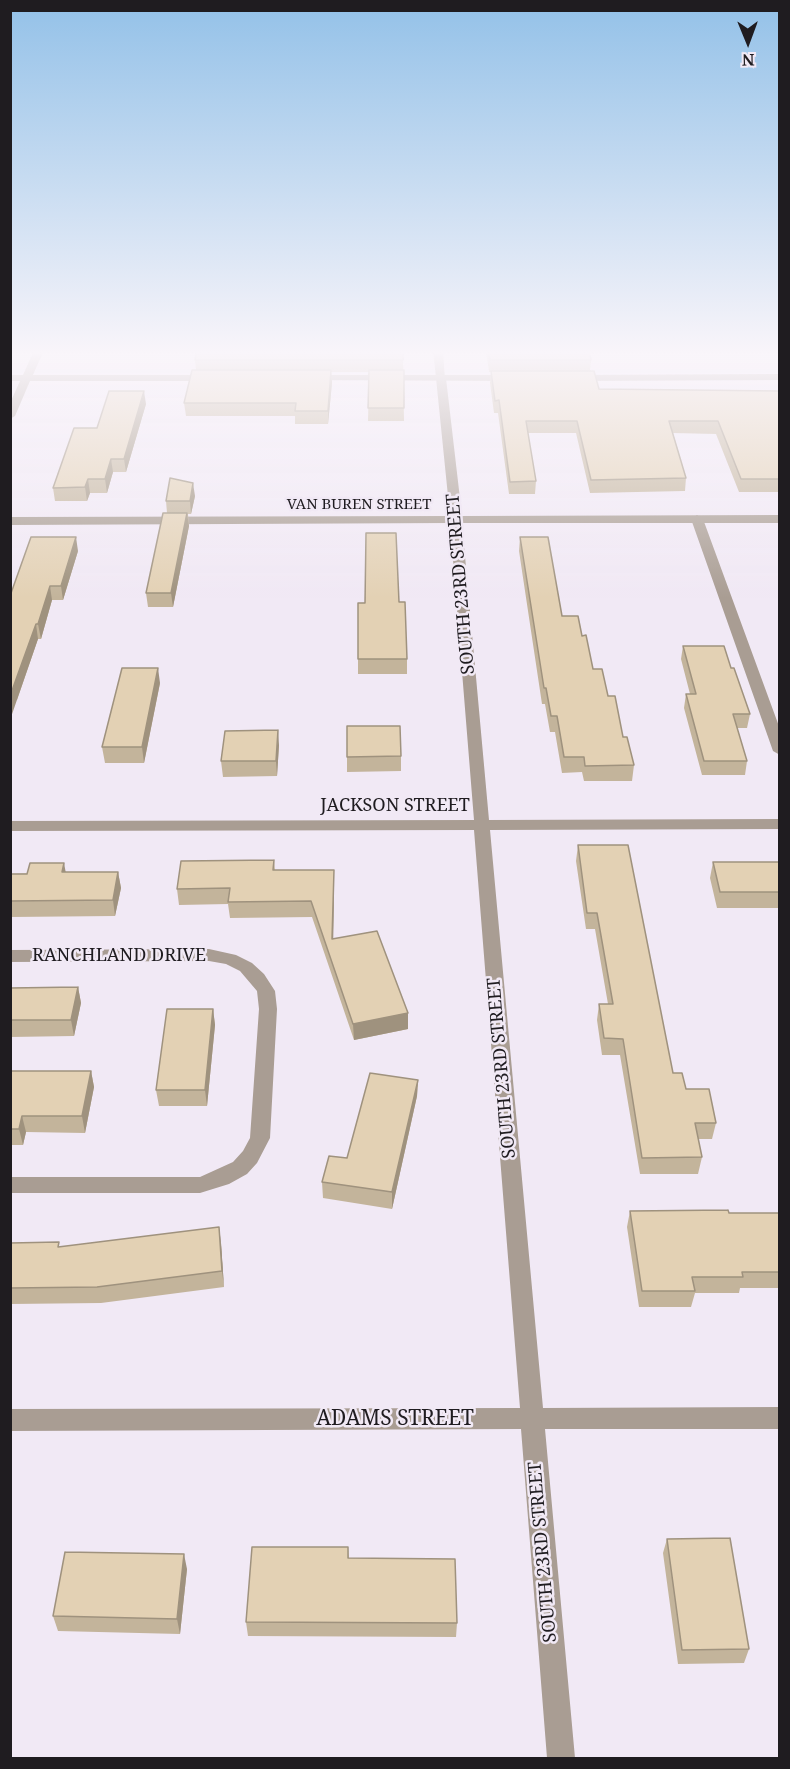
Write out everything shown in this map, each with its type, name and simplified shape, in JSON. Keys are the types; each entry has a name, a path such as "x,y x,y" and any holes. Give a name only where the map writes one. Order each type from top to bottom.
{"street":[{"name":"SOUTH 23RD STREET","path":"447,433 561,1758"},
{"path":"697,519 780,751"},
{"name":"VAN BUREN STREET","path":"10,521 780,519"},
{"name":"JACKSON STREET","path":"10,826 780,824"},
{"name":"RANCHLAND DRIVE","path":"10,956 208,955 230,959 246,967 258,978 266,990 268,1009 260,1138 250,1157 240,1167 222,1178 200,1185 10,1185"},
{"name":"ADAMS STREET","path":"10,1420 780,1418"}],"building":[{"path":"72,433 132,433 124,459 111,459 105,479 88,479 85,487 53,488"},
{"path":"503,433 528,433 536,481 510,482"},
{"path":"580,433 672,433 686,478 591,480"},
{"path":"723,433 780,433 780,479 741,479"},
{"path":"170,478 193,483 190,501 166,501"},
{"path":"163,513 187,513 171,593 146,593"},
{"path":"366,533 396,533 399,602 405,602 407,659 358,659 358,603 365,603"},
{"path":"31,537 76,537 61,586 50,586 10,696 10,596"},
{"path":"520,537 548,537 562,616 578,616 582,636 586,635 593,669 602,669 608,696 615,696 623,737 627,737 634,765 585,766 584,757 564,757 557,716 551,716 546,688 544,688"},
{"path":"683,646 724,646 750,714 733,714 747,761 704,761 686,694 696,694"},
{"path":"122,668 158,668 142,747 102,747"},
{"path":"347,726 400,726 401,756 347,757"},
{"path":"278,730 276,761 221,761 225,731"},
{"path":"578,845 628,845 673,1073 682,1073 686,1089 709,1089 716,1123 695,1123 702,1157 642,1158 623,1039 604,1038 599,1004 613,1004 597,913 587,913"},
{"path":"274,860 273,870 334,870 332,939 377,931 408,1013 353,1024 311,901 228,902 230,888 177,889 181,861"},
{"path":"713,862 780,862 780,892 720,892"},
{"path":"30,863 64,863 62,872 118,872 113,900 10,901 10,874 27,874"},
{"path":"78,987 71,1020 10,1020 10,988"},
{"path":"167,1009 213,1009 205,1090 156,1090"},
{"path":"10,1071 91,1071 82,1116 22,1116 19,1129 10,1129"},
{"path":"370,1073 418,1080 392,1192 322,1182 329,1156 347,1158"},
{"path":"728,1210 729,1213 780,1213 780,1272 742,1272 743,1277 692,1277 695,1291 642,1291 630,1211"},
{"path":"219,1227 222,1271 97,1287 10,1288 10,1243 59,1242 58,1247"},
{"path":"730,1538 749,1649 682,1650 667,1539"},
{"path":"252,1547 348,1547 348,1558 455,1559 457,1623 246,1622"},
{"path":"65,1552 184,1554 177,1619 53,1616"}]}
